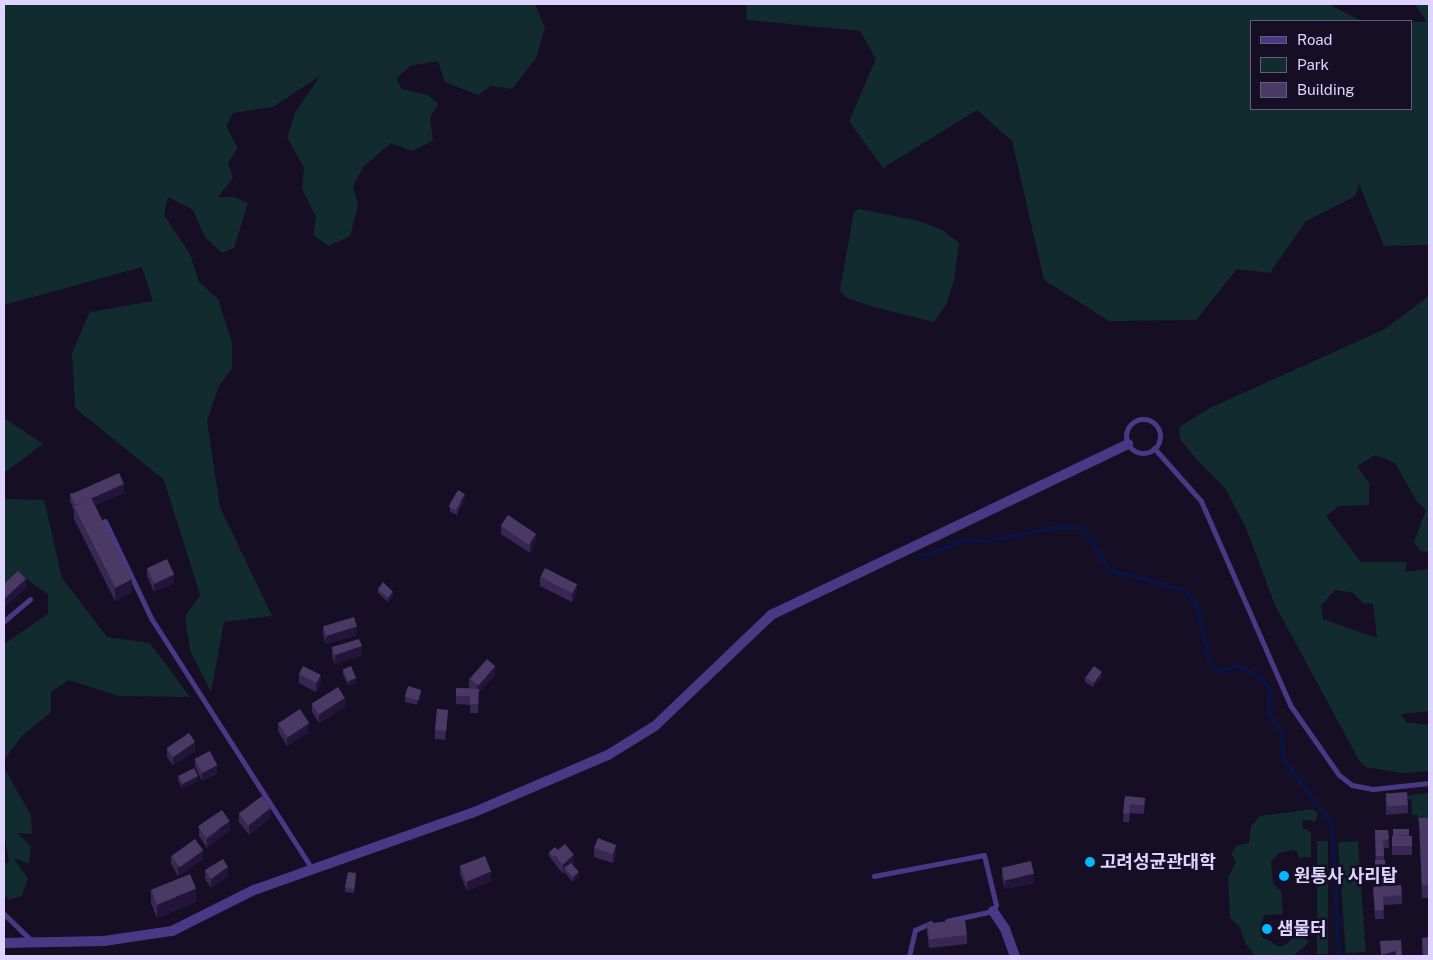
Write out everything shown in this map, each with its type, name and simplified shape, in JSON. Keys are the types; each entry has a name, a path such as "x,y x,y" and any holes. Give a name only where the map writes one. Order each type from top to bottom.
{"street":[{"path":"4,943 104,941 172,931 254,890 472,813 608,755 655,726 771,615 1128,444"},
{"path":"993,911 1004,928 1015,956"}],"lane":[{"path":"1146,419 1153,422 1160,435 1154,448 1140,452 1128,444 1126,436 1132,423 1146,419"},
{"path":"1154,448 1202,502 1290,705 1339,776 1352,784 1373,789 1429,783"},
{"path":"105,521 151,618 312,869"},
{"path":"4,621 30,599"},
{"path":"874,876 984,855 996,905 993,911 944,922"},
{"path":"4,914 33,941"},
{"path":"910,956 915,930 934,923"}],"green space":[{"path":"4,4 535,4 545,28 536,58 512,89 491,86 478,95 445,82 438,61 410,66 396,79 402,89 428,95 438,104 430,118 433,141 412,151 391,143 364,166 353,186 358,206 350,236 329,246 313,235 316,217 302,189 304,168 287,137 295,113 320,76 273,107 233,113 226,126 238,148 228,162 233,178 218,197 234,197 248,203 234,248 222,253 205,237 193,210 168,197 164,215 190,254 199,282 218,299 232,342 232,368 219,386 207,421 220,507 272,616 224,622 211,692 190,650 185,617 200,595 164,480 75,408 72,353 90,312 153,301 142,267 4,305"},
{"path":"746,4 1328,4 1360,20 1250,20 1250,110 1413,110 1413,22 1427,22 1415,4 1429,4 1429,245 1384,246 1359,184 1355,196 1306,221 1270,273 1237,269 1196,320 1109,321 1044,280 1012,141 977,110 883,168 849,121 876,59 860,31 747,20"},
{"path":"859,209 919,221 942,230 959,243 954,280 946,305 934,322 870,306 845,297 840,290 854,211"},
{"path":"1429,296 1429,552 1420,551 1414,542 1426,510 1417,502 1395,463 1375,455 1357,466 1369,483 1369,505 1339,506 1326,516 1361,562 1407,562 1405,572 1429,569 1429,711 1401,714 1406,722 1429,725 1429,771 1402,773 1366,767 1360,762 1275,605 1246,528 1225,488 1196,459 1180,439 1179,427 1210,408 1385,329","holes":["1335,590 1353,593 1363,603 1373,604 1377,638 1323,619 1321,606"]},
{"path":"4,418 43,444 4,473"},
{"path":"4,499 44,500 62,578 107,637 150,643 190,697 118,696 69,680 51,692 51,712 22,736 4,760 4,644 48,614 48,594 23,577 4,588"},
{"path":"4,768 31,815 32,834 17,833 31,846 29,864 14,858 28,879 22,896 9,900 4,893 4,867 9,860 4,835"},
{"path":"1429,793 1429,822 1418,822 1418,815 1412,815 1411,799 1385,801 1385,798"},
{"path":"1312,809 1318,814 1315,821 1303,820 1302,828 1311,832 1311,857 1299,858 1297,851 1292,850 1279,853 1271,862 1273,884 1281,891 1283,914 1264,915 1260,928 1262,937 1280,947 1289,942 1296,931 1309,942 1293,956 1255,956 1246,944 1239,926 1230,918 1228,877 1236,862 1231,854 1237,845 1249,843 1251,826 1260,816"},
{"path":"1317,841 1328,841 1328,954 1317,954"},
{"path":"1358,841 1366,952 1346,953 1338,842"}],"building":[{"path":"119,473 124,484 75,506 71,495"},
{"path":"458,490 465,494 455,510 448,506"},
{"path":"91,498 132,579 115,588 74,507"},
{"path":"508,515 536,534 529,545 501,526"},
{"path":"167,559 174,574 154,584 147,568"},
{"path":"545,568 577,584 573,593 540,577"},
{"path":"18,571 26,579 4,599 4,584"},
{"path":"383,582 393,592 388,598 378,589"},
{"path":"354,617 357,627 326,636 323,626"},
{"path":"359,639 362,646 335,655 332,647"},
{"path":"487,659 495,666 478,686 470,679"},
{"path":"303,666 321,675 317,683 299,674"},
{"path":"351,666 356,678 348,681 343,670"},
{"path":"1094,666 1102,672 1094,683 1086,677"},
{"path":"408,686 421,690 418,701 405,697"},
{"path":"338,687 345,698 319,714 312,703"},
{"path":"456,688 479,689 478,704 470,704 470,696 456,696"},
{"path":"300,709 309,723 287,737 278,723"},
{"path":"437,709 448,710 446,731 435,730"},
{"path":"189,733 195,742 173,757 167,748"},
{"path":"210,751 217,765 202,773 195,759"},
{"path":"194,768 198,776 183,784 179,776"},
{"path":"1407,792 1408,805 1387,806 1386,793"},
{"path":"262,796 271,808 248,825 239,813"},
{"path":"1125,796 1145,798 1144,805 1130,804 1129,814 1123,813"},
{"path":"222,810 230,822 206,838 198,826"},
{"path":"1419,818 1429,818 1429,885 1422,885"},
{"path":"1393,829 1409,829 1409,835 1393,836"},
{"path":"1375,830 1388,830 1389,839 1383,840 1384,856 1376,856"},
{"path":"1392,836 1412,836 1412,846 1392,846"},
{"path":"598,838 616,845 613,854 594,848"},
{"path":"195,839 203,850 180,867 172,856"},
{"path":"565,844 574,855 562,864 553,853"},
{"path":"555,847 558,850 554,854 554,858 549,852"},
{"path":"485,856 491,872 466,882 460,866"},
{"path":"223,859 228,867 211,879 205,870"},
{"path":"1375,860 1385,860 1385,881 1375,881"},
{"path":"1031,861 1034,874 1005,880 1002,868"},
{"path":"571,863 579,872 573,877 564,868"},
{"path":"348,872 356,873 354,889 345,887"},
{"path":"190,874 196,889 157,905 151,890"},
{"path":"1401,885 1402,895 1383,897 1384,910 1375,911 1373,887"},
{"path":"965,919 967,935 929,940 927,924"},
{"path":"1429,937 1429,956 1424,956 1422,938"},
{"path":"1401,940 1402,956 1396,956 1396,951 1381,955 1380,941"}],"waterway":[{"path":"920,555 926,556 963,540 987,541 1059,527 1083,528 1109,570 1181,589 1196,601 1210,663 1222,672 1238,665 1263,680 1270,689 1269,713 1282,734 1283,759 1332,823 1339,956"}],"place":[{"name":"고려성균관대학","path":"1090,862"},
{"name":"원통사 사리탑","path":"1284,876"},
{"name":"샘물터","path":"1267,929"}]}
